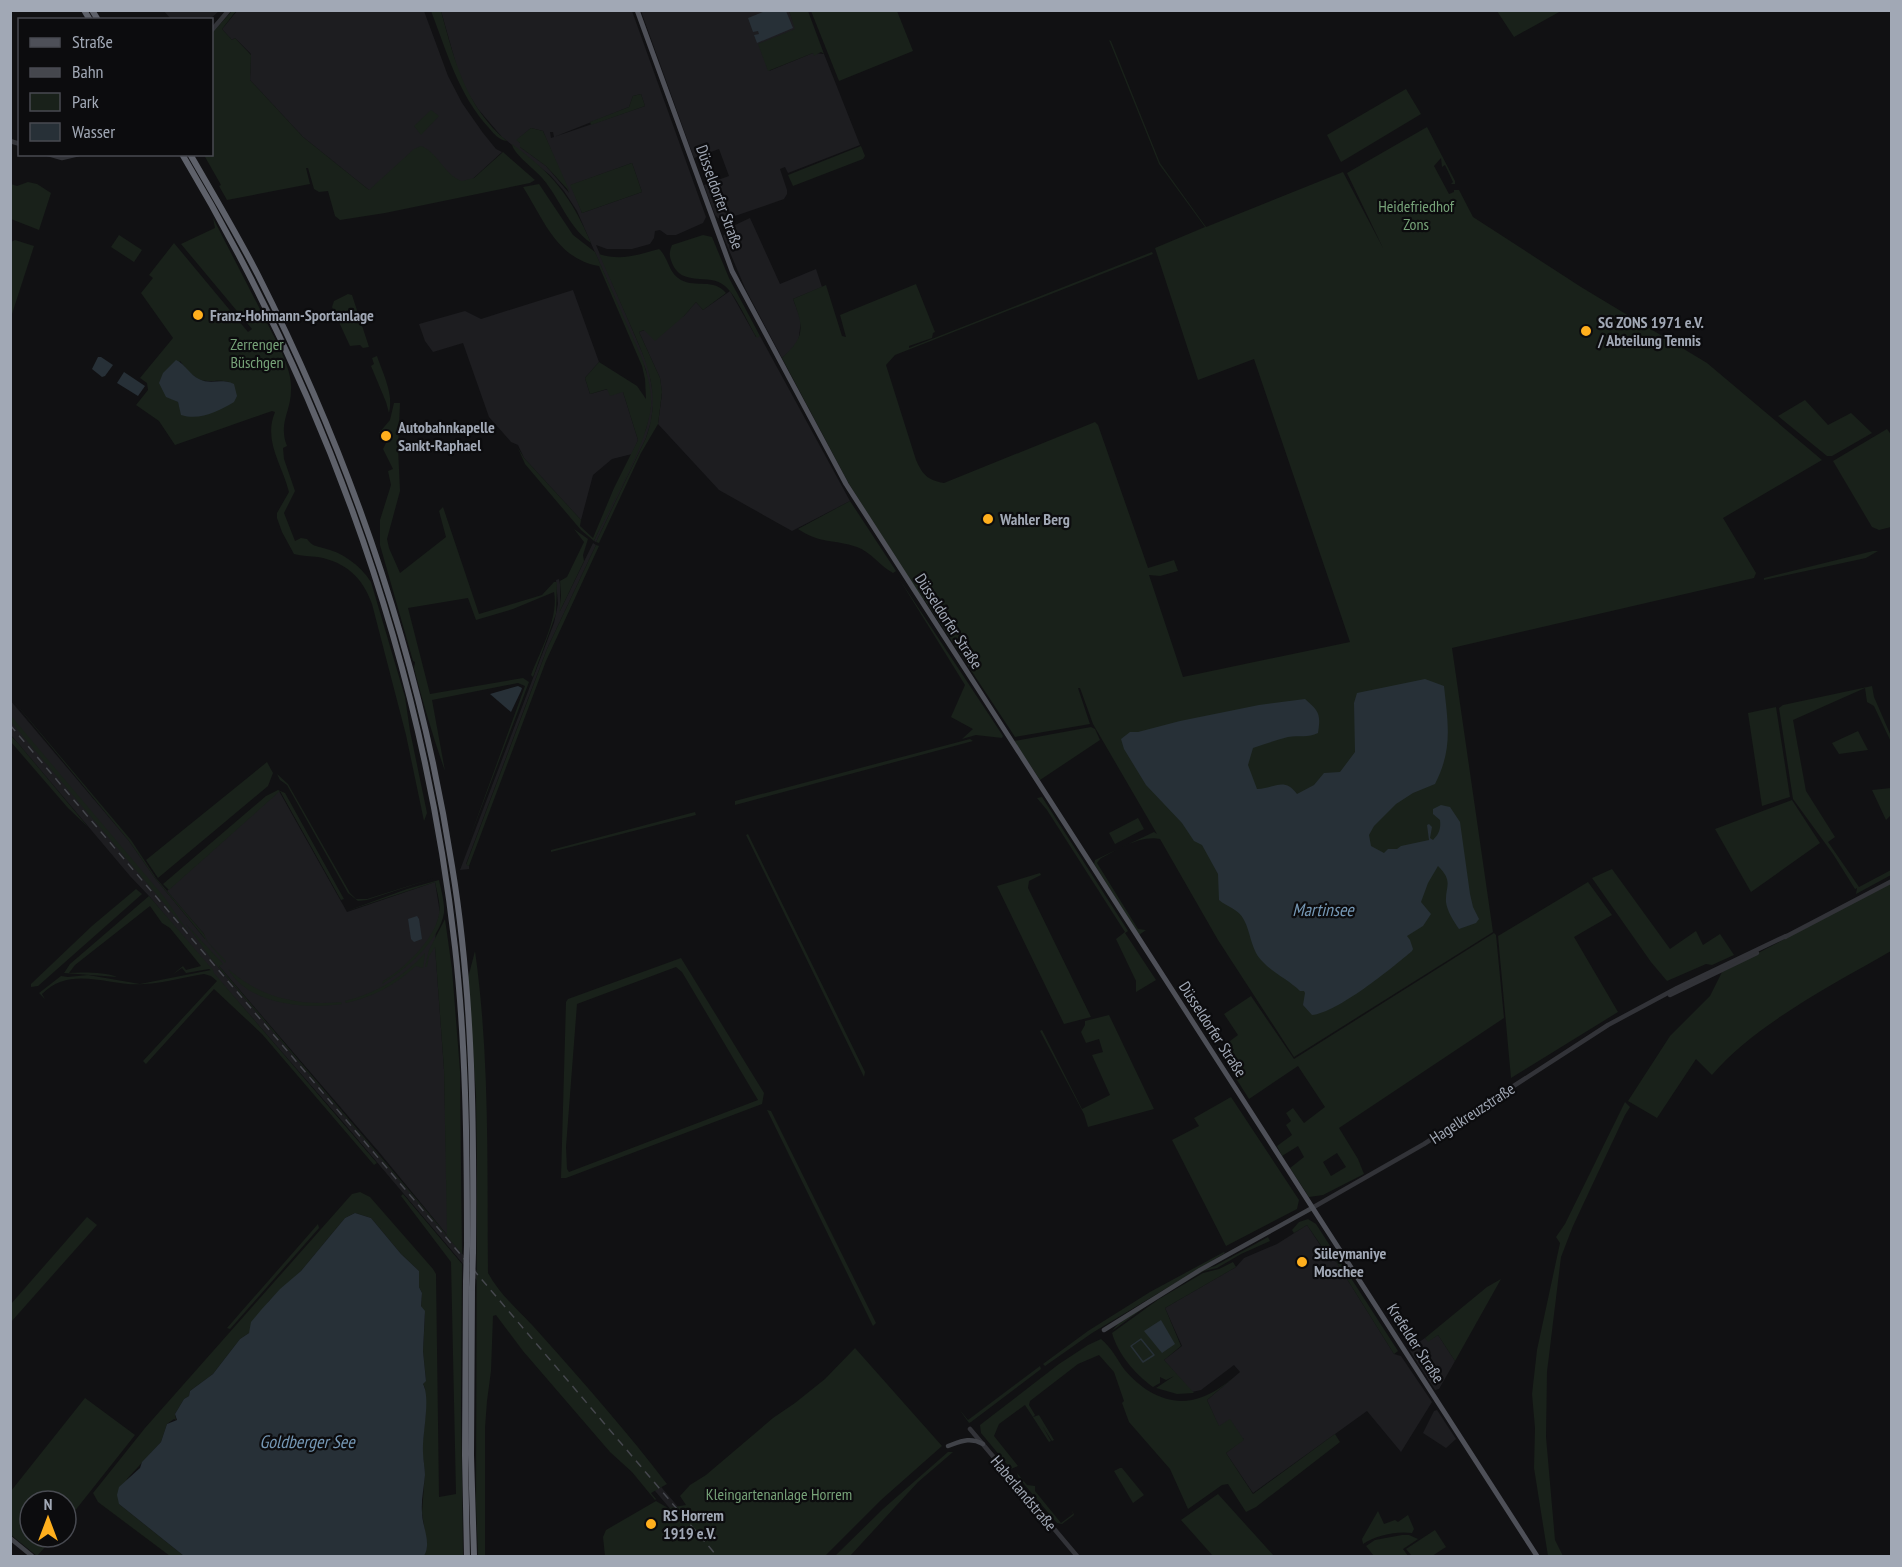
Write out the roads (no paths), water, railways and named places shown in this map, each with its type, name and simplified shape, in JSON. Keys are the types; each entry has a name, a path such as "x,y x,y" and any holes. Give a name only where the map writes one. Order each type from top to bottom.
{"highway":[{"path":"183,156 219,216 264,302 317,417 354,512 388,615 427,772 451,919 464,1049 467,1137 465,1455 467,1557"},
{"path":"190,156 252,263 288,335 323,415 360,510 386,586 433,762 453,867 458,907 471,1078 473,1252 471,1455 474,1557"}],"main road":[{"name":"Düsseldorfer Straße","path":"638,10 732,271 835,465 903,575 1312,1208"},
{"path":"1104,1330 1200,1270 1312,1208"},
{"name":"Krefelder Straße","path":"1312,1208 1537,1557"},
{"path":"948,1446 967,1439 983,1444"},
{"path":"10,1538 32,1557"}],"street":[{"path":"213,29 228,10"},
{"path":"55,156 62,158 70,156"},
{"name":"Hagelkreuzstraße","path":"1312,1208 1424,1144 1587,1037 1628,1014 1892,881"},
{"name":"Haberlandstraße","path":"970,1429 1077,1557"}],"water":[{"path":"765,11 786,11 793,28 757,43 754,35 759,34 758,31 753,32 748,18"},
{"path":"98,357 113,365 102,377 92,369"},
{"path":"176,360 199,379 234,384 237,396 234,402 216,412 202,416 181,415 178,402 166,397 159,383 163,373"},
{"path":"124,372 145,386 138,396 117,383"},
{"name":"Martinsee","path":"1425,679 1444,686 1448,736 1445,759 1435,784 1413,793 1396,804 1374,826 1369,835 1371,846 1384,853 1388,849 1397,849 1401,846 1429,840 1427,825 1429,824 1432,827 1430,838 1433,840 1439,831 1440,820 1433,814 1433,809 1441,805 1450,807 1460,822 1470,894 1479,919 1476,923 1459,929 1446,902 1448,884 1446,876 1438,866 1421,902 1431,914 1423,926 1407,936 1412,951 1378,978 1335,1007 1312,1015 1303,1005 1304,991 1300,991 1271,970 1259,958 1242,916 1219,900 1218,874 1202,845 1194,841 1182,823 1146,785 1124,749 1121,739 1130,732 1180,721 1259,705 1305,699 1318,713 1318,733 1288,737 1253,748 1248,765 1257,789 1283,785 1288,786 1297,794 1314,785 1324,773 1340,772 1355,752 1354,703 1357,693"},
{"path":"518,686 522,688 511,712 490,694"},
{"path":"417,916 422,939 414,942 411,939 408,919"},
{"name":"Goldberger See","path":"355,1213 371,1218 401,1254 419,1271 421,1306 425,1311 423,1351 426,1381 423,1384 426,1407 422,1518 427,1545 424,1556 184,1556 119,1504 117,1495 119,1487 140,1468 142,1462 161,1442 167,1424 177,1420 175,1414 184,1399 189,1396 190,1391 213,1374 240,1339 249,1333 251,1322 261,1310 301,1271 345,1218"},
{"path":"1161,1320 1175,1344 1162,1353 1144,1331"}],"waterway":[{"path":"1141,1339 1154,1355 1143,1362 1131,1346 1141,1339"}],"railway":[{"path":"10,725 717,1556"}],"place":[{"name":"Franz-Hohmann-Sportanlage","path":"198,315"},
{"name":"SG ZONS 1971 e.V. / Abteilung Tennis","path":"1586,331"},
{"name":"Autobahnkapelle Sankt-Raphael","path":"386,436"},
{"name":"Wahler Berg","path":"988,519"},
{"name":"Süleymaniye Moschee","path":"1302,1262"},
{"name":"RS Horrem 1919 e.V.","path":"651,1524"}],"park label":[{"name":"Heidefriedhof Zons","path":"1416,215"},
{"name":"Zerrenger Büschgen","path":"257,353"},
{"name":"Kleingartenanlage Horrem","path":"779,1494"}]}
